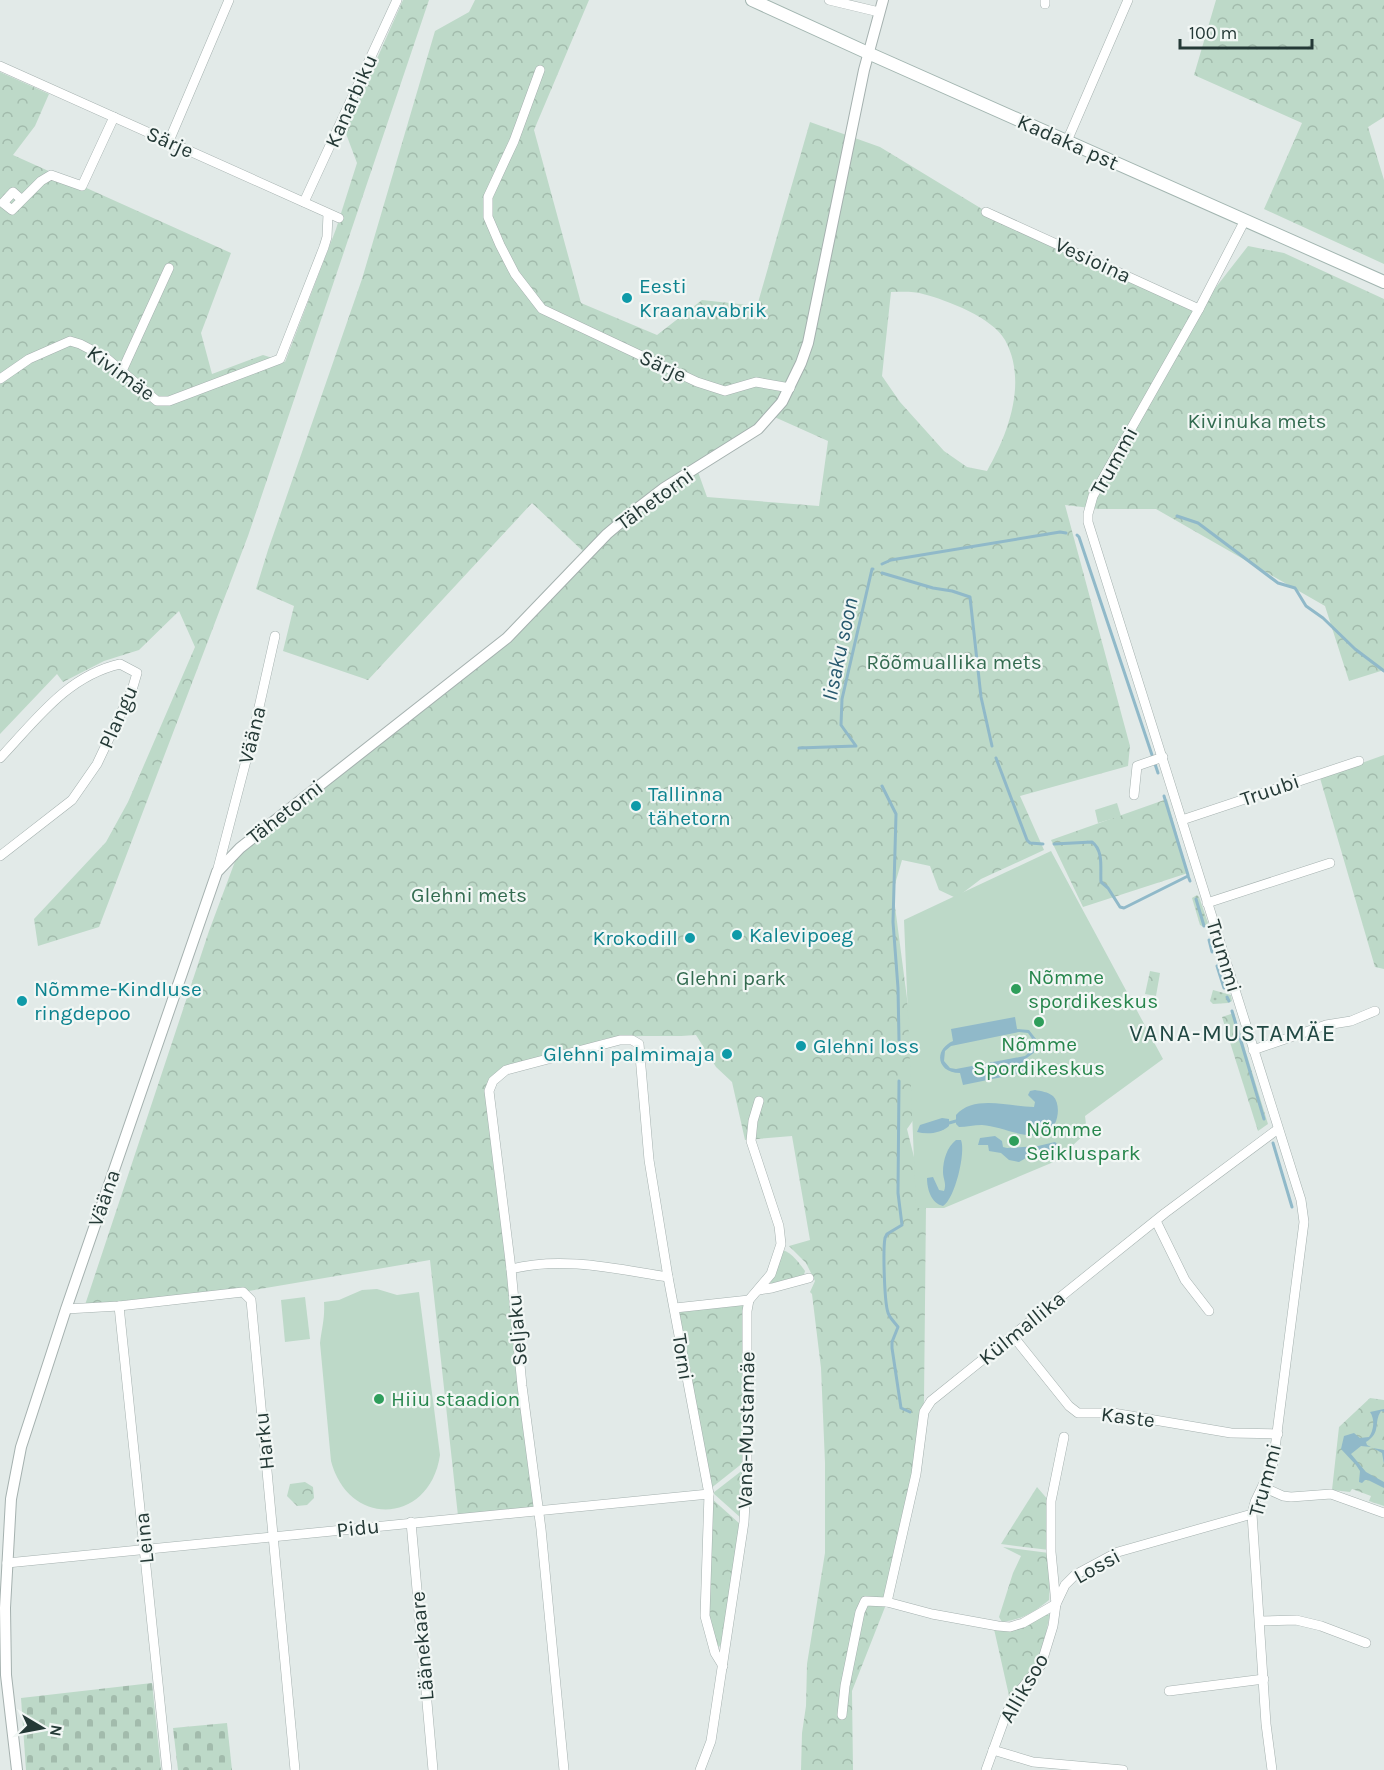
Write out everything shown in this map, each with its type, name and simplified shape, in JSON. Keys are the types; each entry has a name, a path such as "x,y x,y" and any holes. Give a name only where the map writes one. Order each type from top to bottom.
{"main road":[{"name":"Kadaka pst","path":"752,0 1384,282"}],"street":[{"path":"169,141 228,0"},
{"name":"Kanarbiku","path":"304,202 397,0"},
{"path":"829,0 879,12"},
{"name":"Tähetorni","path":"217,872 240,848 507,638 608,534 638,508 664,488 758,429 782,402 805,353 815,314 868,53 883,0"},
{"path":"1067,141 1128,0"},
{"name":"Särje","path":"0,66 339,218"},
{"name":"Särje","path":"540,70 514,141 488,197 488,217 516,274 542,309 698,382 725,391 756,382 790,388"},
{"path":"22,200 40,181 51,175 82,186 114,117"},
{"name":"Vesioina","path":"987,212 1199,309"},
{"name":"Kivimäe","path":"0,379 29,359 70,341 105,357 157,401 169,401 280,359 324,248 328,214"},
{"name":"Trummi","path":"1245,220 1199,309 1093,496 1088,514 1090,530 1301,1200 1304,1222 1278,1434 1273,1464 1255,1502 1252,1514 1266,1724 1272,1770"},
{"path":"122,371 169,268"},
{"name":"Vääna","path":"17,1770 6,1675 5,1608 11,1499 21,1447 66,1309 217,872 253,734 275,636"},
{"name":"Plangu","path":"0,758 59,697 78,681 107,667 120,664 137,673 132,690 97,764 72,800 0,856"},
{"path":"1134,795 1137,766 1163,757"},
{"name":"Truubi","path":"1182,820 1359,761"},
{"path":"1207,903 1330,863"},
{"path":"1253,1050 1326,1025 1351,1021 1375,1011"},
{"name":"Seljaku","path":"564,1770 541,1529 522,1386 511,1269 489,1091 493,1080 506,1070 599,1045 632,1040 639,1044"},
{"name":"Torni","path":"639,1044 649,1160 668,1277 709,1494 705,1616 715,1653 723,1666"},
{"path":"675,1308 749,1300 771,1274 781,1244 779,1226 751,1141 753,1121 759,1101"},
{"name":"Külmallika","path":"886,1602 916,1473 924,1412 931,1401 1156,1221 1278,1130"},
{"path":"1156,1221 1185,1280 1209,1311"},
{"path":"511,1269 531,1264 577,1263 668,1277"},
{"path":"759,1290 810,1278"},
{"name":"Harku","path":"66,1309 119,1306 243,1292 251,1300 295,1770"},
{"name":"Vana-Mustamäe","path":"700,1770 711,1741 744,1522 749,1300"},
{"name":"Leina","path":"119,1306 167,1770"},
{"name":"Kaste","path":"1013,1336 1077,1413 1113,1413 1231,1433 1278,1434"},
{"path":"1056,1604 1051,1552 1051,1501 1064,1437"},
{"path":"1263,1487 1283,1496 1292,1497 1331,1494 1384,1513"},
{"name":"Pidu","path":"7,1563 709,1494"},
{"name":"Lossi","path":"886,1602 932,1614 1010,1627 1023,1623 1056,1604 1065,1585 1075,1575 1118,1552 1252,1514"},
{"name":"Läänekaare","path":"411,1522 433,1770"},
{"path":"842,1715 845,1686 860,1612 865,1601 886,1602"},
{"name":"Alliksoo","path":"986,1770 1008,1712 1018,1693 1041,1665 1053,1626 1056,1604"},
{"path":"1260,1621 1296,1620 1321,1626 1366,1643"},
{"path":"1169,1691 1264,1679"},
{"path":"993,1750 1033,1762 1123,1770"}],"green space":[{"path":"403,0 429,0 248,536 99,927 38,946 34,919 106,842 128,802 195,647 179,611 139,650 104,661 63,682 57,674 0,734 0,72 49,94 35,126 13,155 231,253 201,333 212,374 263,355 285,362 336,229 357,163 345,131"},
{"path":"475,0 589,0 534,130 581,303 657,335 702,300 757,306 810,122 880,147 987,212 1199,309 1248,246 1284,253 1384,299 1384,670 1349,681 1325,606 1156,509 1099,509 1065,505 1130,746 1128,766 1020,796 1044,850 981,879 956,898 939,890 930,866 902,860 893,891 914,1052 926,1102 907,1129 926,1205 924,1401 916,1474 887,1602 852,1691 853,1770 801,1770 807,1664 825,1553 825,1463 821,1368 810,1292 815,1281 806,1263 789,1246 810,1240 792,1136 745,1140 732,1082 716,1067 696,1035 600,1040 599,1045 507,1070 489,1091 537,1511 458,1516 430,1260 243,1292 84,1308 209,931 240,848 507,638 588,556 532,503 368,680 283,651 294,606 256,589 362,279 435,31 469,12","holes":["891,292 919,293 956,305 990,324 1005,340 1012,356 1015,390 1008,424 987,471 967,467 944,451 900,402 882,376","770,415 828,441 819,506 707,497 697,469"]},
{"path":"1216,0 1384,0 1384,117 1368,127 1384,180 1384,264 1264,209 1302,123 1194,75"},
{"path":"1384,755 1384,969 1375,967 1320,778"},
{"path":"1167,799 1188,873 1083,907 1051,840"},
{"path":"1117,803 1121,816 1098,823 1095,810"},
{"name":"Nõmme spordikeskus","path":"1051,851 1163,1059 1085,1116 1087,1132 1056,1161 944,1208 916,1208 904,920"},
{"path":"1197,895 1208,923 1204,927 1200,925 1192,898"},
{"path":"1150,971 1160,973 1156,996 1145,994"},
{"path":"1213,990 1231,995 1232,1001 1213,1004 1210,1001"},
{"path":"1234,1013 1268,1124 1258,1131 1222,1017"},
{"path":"783,1250 798,1262 805,1271 804,1275 770,1284"},
{"name":"Hiiu staadion","path":"377,1289 397,1295 419,1292 440,1455 433,1478 421,1495 406,1505 388,1509 371,1507 354,1498 340,1483 331,1461 320,1343 324,1302 339,1300 362,1290"},
{"path":"305,1297 310,1339 285,1342 281,1300"},
{"path":"743,1305 745,1308 744,1462 710,1489 678,1311"},
{"path":"1370,1398 1384,1400 1384,1506 1369,1501 1371,1496 1352,1489 1350,1492 1332,1490 1339,1427"},
{"path":"744,1469 741,1518 713,1493"},
{"path":"305,1482 313,1487 314,1498 307,1505 297,1506 287,1496 290,1484"},
{"path":"1037,1487 1049,1501 1049,1550 1001,1544"},
{"path":"711,1498 740,1524 719,1647 716,1645 708,1614"},
{"path":"1003,1547 1049,1553 1050,1584 1049,1600 1043,1605 1022,1617 1002,1622 999,1617 1021,1556"},
{"path":"1050,1614 1040,1661 1010,1700 994,1629"},
{"path":"152,1683 161,1770 26,1770 21,1698"},
{"path":"227,1723 232,1770 178,1770 173,1728"}],"water":[{"path":"1015,1017 1017,1029 1029,1030 1036,1039 1035,1052 1024,1060 1026,1072 963,1085 960,1073 946,1069 940,1060 942,1050 953,1041 951,1029","holes":["1019,1032 1028,1033 1033,1040 1033,1049 1025,1056 956,1069 950,1068 944,1061 945,1051 951,1046"]},
{"path":"1035,1090 1051,1095 1056,1100 1058,1110 1056,1121 1046,1133 1030,1135 990,1126 959,1127 956,1124 956,1115 972,1105 993,1103 1034,1107 1035,1102 1028,1095 1030,1091"},
{"path":"942,1118 949,1119 949,1126 946,1128 934,1133 917,1132 920,1125"},
{"path":"995,1136 1002,1141 1003,1147 1007,1148 1038,1146 1055,1142 1058,1145 1057,1149 1046,1156 1033,1154 1019,1162 1009,1160 1001,1153 989,1151 988,1145 978,1145 980,1138"},
{"path":"956,1140 961,1140 961,1164 952,1194 943,1206 935,1202 930,1195 927,1178 933,1177 939,1190 944,1191 945,1158 950,1146"},
{"path":"1384,1409 1384,1412 1381,1411 1379,1415 1374,1435 1366,1442 1371,1447 1361,1446 1351,1454 1366,1472 1384,1482 1384,1488 1368,1480 1359,1482 1360,1471 1341,1449 1344,1436 1354,1433 1360,1438 1369,1437 1373,1424 1370,1412"},
{"path":"1371,1447 1384,1450 1384,1464 1382,1453"}],"waterway":[{"path":"1177,516 1198,523 1278,583 1295,588 1306,606 1384,671"},
{"path":"882,564 891,560 1060,532 1066,533"},
{"path":"1077,535 1152,755"},
{"name":"Iisaku soon","path":"799,748 856,746 841,725 842,699 873,569"},
{"name":"Iisaku soon","path":"882,573 970,597 981,697 992,746"},
{"name":"Iisaku soon","path":"996,758 1027,840 1030,843 1043,844"},
{"path":"1155,764 1158,773"},
{"path":"882,786 896,814 893,922 899,1040"},
{"path":"1164,796 1188,875"},
{"name":"Iisaku soon","path":"1054,844 1092,842 1100,855 1101,882 1108,888 1120,907 1124,908 1188,876 1190,881"},
{"name":"Iisaku soon","path":"1196,899 1204,926"},
{"name":"Iisaku soon","path":"1209,940 1212,952"},
{"name":"Iisaku soon","path":"1217,966 1224,988"},
{"name":"Iisaku soon","path":"1227,997 1229,1001"},
{"name":"Iisaku soon","path":"1232,1011 1264,1119"},
{"path":"899,1081 898,1193 902,1225 887,1234 885,1238 884,1278 887,1310 898,1327 892,1348 901,1408 910,1412"},
{"path":"949,1123 956,1121"},
{"name":"Iisaku soon","path":"1273,1143 1292,1207"}],"place":[{"name":"Eesti Kraanavabrik","path":"627,298"},
{"name":"Tallinna tähetorn","path":"636,806"},
{"name":"Kalevipoeg","path":"737,935"},
{"name":"Krokodill","path":"690,938"},
{"name":"Nõmme spordikeskus","path":"1016,989"},
{"name":"Nõmme-Kindluse ringdepoo","path":"22,1001"},
{"name":"Nõmme Spordikeskus","path":"1039,1022"},
{"name":"Glehni loss","path":"801,1046"},
{"name":"Glehni palmimaja","path":"727,1054"},
{"name":"Nõmme Seikluspark","path":"1014,1141"},
{"name":"Hiiu staadion","path":"379,1399"}],"district":[{"name":"VANA-MUSTAMÄE","path":"1233,1033"}],"park label":[{"name":"Kivinuka mets","path":"1257,421"},
{"name":"Rõõmuallika mets","path":"954,662"},
{"name":"Glehni mets","path":"469,895"},
{"name":"Glehni park","path":"731,978"}]}
